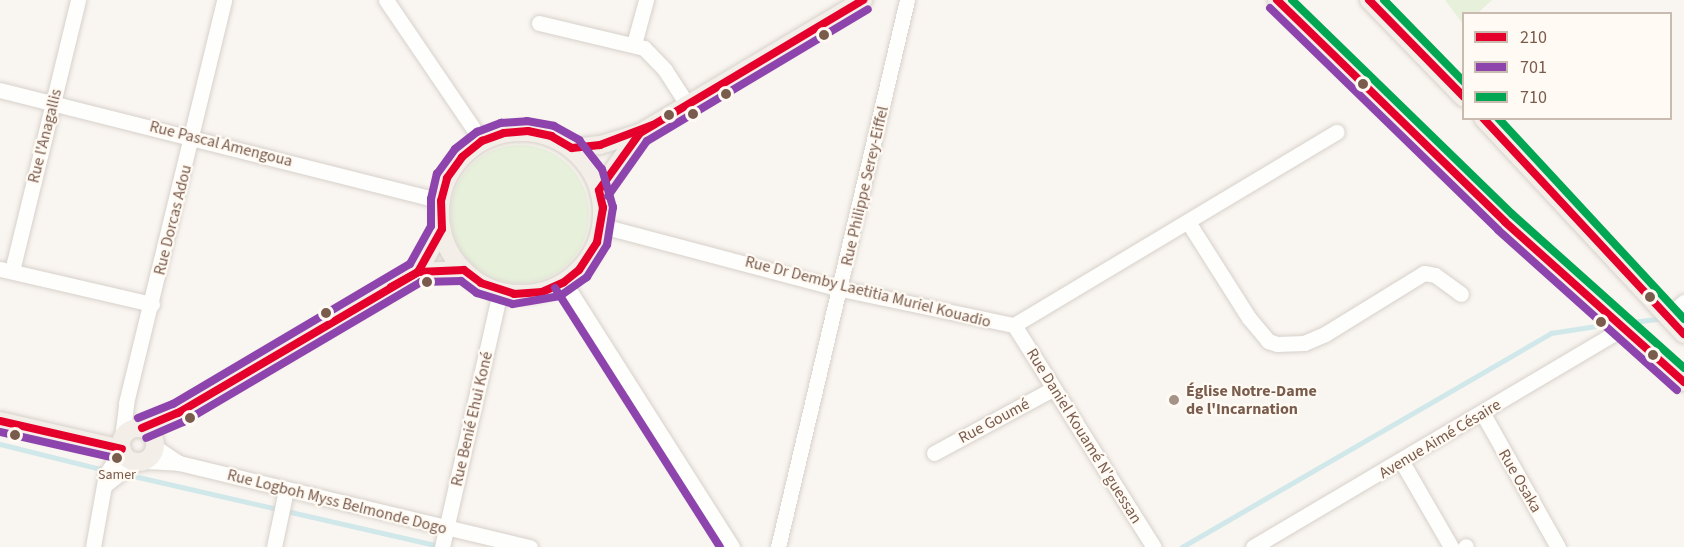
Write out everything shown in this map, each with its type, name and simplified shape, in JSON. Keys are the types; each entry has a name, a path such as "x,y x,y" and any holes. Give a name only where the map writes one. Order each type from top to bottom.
{"main road":[{"path":"572,148 600,146 640,133 863,0"},
{"path":"1277,0 1505,222 1684,382"},
{"path":"1369,0 1462,96"},
{"path":"1485,120 1669,315 1684,334"},
{"path":"528,131 551,136 572,148 587,165 599,190 602,226 590,257 564,282 528,294 500,292 464,270 450,251 442,229 441,201 447,178 462,157 482,141 504,133 528,131"},
{"path":"599,190 640,133"},
{"path":"418,272 442,229"},
{"path":"129,456 178,413 418,272 464,270"},
{"name":"Rue Logboh Myss Belmonde Dogo","path":"0,421 129,456"}],"street":[{"name":"Rue l'Anagallis","path":"6,270 78,0"},
{"name":"Rue Dorcas Adou","path":"129,456 126,403 152,304 224,0"},
{"path":"386,0 482,141"},
{"path":"634,44 646,0"},
{"name":"Rue Philippe Serey-Eiffel","path":"778,547 841,289 907,0"},
{"path":"539,23 634,44 653,56 687,104"},
{"name":"Rue Pascal Amengoua","path":"0,90 441,201"},
{"name":"Rue Dr Demby Laetitia Muriel Kouadio","path":"602,226 841,289 1014,325 1337,132"},
{"path":"1188,222 1250,318 1268,340 1277,344 1304,343 1325,334 1424,273 1435,275 1461,294"},
{"path":"6,270 152,304"},
{"path":"564,282 732,547"},
{"name":"Rue Benié Ehui Koné","path":"442,547 500,292"},
{"path":"1669,315 1684,302"},
{"name":"Rue Daniel Kouamé N'guessan","path":"1014,325 1154,547"},
{"name":"Avenue Aimé Césaire","path":"1260,545 1624,328"},
{"name":"Rue Goumé","path":"934,453 1054,388"},
{"name":"Rue Osaka","path":"1482,414 1558,547"},
{"path":"93,547 129,456"},
{"name":"Rue Logboh Myss Belmonde Dogo","path":"129,456 179,463 447,530 530,547"},
{"path":"1402,462 1451,547"},
{"path":"274,547 286,490"}],"green space":[{"path":"1445,0 1492,0 1479,12 1462,12 1462,23"},
{"path":"520,145 546,151 569,165 583,188 589,214 583,240 569,263 546,277 520,283 494,277 471,263 457,240 451,214 457,188 471,165 494,151"}],"waterway":[{"path":"1675,317 1684,316"},
{"path":"1624,323 1663,318"},
{"path":"1182,547 1551,333 1610,324"},
{"path":"0,444 105,470"},
{"path":"125,474 439,546"}],"transit line":[{"name":"210","path":"142,428 178,413 418,272 464,270 481,283 514,294 542,292 564,282 579,270 597,242 603,208 599,190 640,133 863,0"},
{"name":"210","path":"1277,0 1505,222 1684,382"},
{"name":"710","path":"1292,0 1512,214 1684,368"},
{"name":"210","path":"1369,0 1462,95"},
{"name":"710","path":"1384,0 1462,80"},
{"name":"701","path":"1270,8 1498,230 1677,390"},
{"name":"701","path":"608,196 647,141 868,9"},
{"name":"210","path":"1485,120 1684,334"},
{"name":"710","path":"1500,120 1684,319"},
{"name":"701","path":"138,418 173,404 410,264 431,226 431,199 437,174 455,149 477,132 501,123 527,121 554,126 579,140 602,169 613,207 607,245 587,277 560,296 513,304 477,293 461,281 421,282 183,422 146,438"},
{"name":"210","path":"391,287 418,272 442,229 441,201 447,178 462,157 482,141 504,133 528,131 551,136 572,148 600,145 653,125"},
{"name":"701","path":"555,288 720,547"},
{"name":"210","path":"0,421 122,449"},
{"name":"701","path":"0,432 120,459"}],"place":[{"name":"Église Notre-Dame de l'Incarnation","path":"1174,400"},
{"name":"Samer","path":"117,458"}]}
